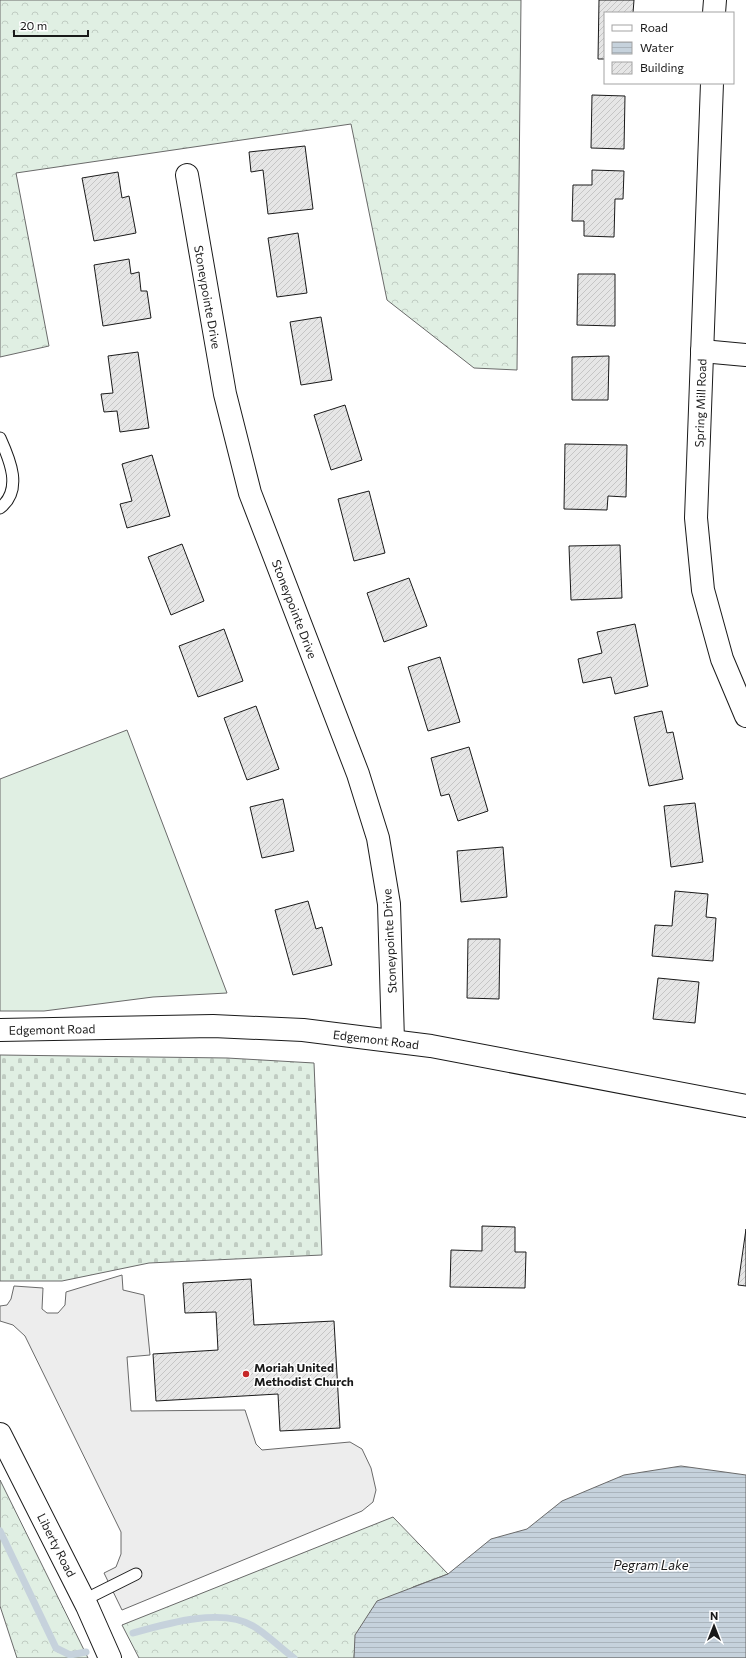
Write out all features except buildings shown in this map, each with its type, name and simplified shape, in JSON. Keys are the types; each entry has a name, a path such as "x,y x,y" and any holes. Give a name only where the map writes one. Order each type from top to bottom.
{"street":[{"path":"714,12 715,0"},
{"name":"Spring Mill Road","path":"712,84 696,518 703,590 722,659 746,716"},
{"name":"Stoneypointe Drive","path":"187,175 225,394 250,493 358,774 378,838 389,904 393,1041"},
{"path":"702,351 746,355"},
{"name":"Edgemont Road","path":"0,1030 213,1026 303,1030 431,1046 746,1106"},
{"name":"Liberty Road","path":"0,1434 84,1600 110,1658"}],"lane":[{"path":"0,438 12,470 13,488 9,501 0,508"},
{"path":"84,1600 136,1574"}],"green space":[{"path":"0,0 521,0 517,370 474,368 387,300 351,124 16,173 49,346 0,357"},
{"path":"127,730 227,993 153,997 44,1011 0,1011 0,779"},
{"path":"0,1055 227,1058 314,1063 322,1255 149,1263 62,1281 0,1281"},
{"path":"0,1480 88,1658 17,1658 0,1606"},
{"path":"393,1517 448,1574 413,1587 356,1635 354,1658 139,1658 122,1625"}],"shaded area":[{"path":"122,1275 123,1290 144,1295 150,1355 127,1357 131,1411 245,1410 256,1444 262,1450 350,1442 362,1449 371,1468 376,1490 373,1502 362,1511 122,1610 104,1573 116,1567 121,1554 121,1532 25,1336 13,1325 0,1321 0,1306 7,1305 11,1299 14,1286 43,1288 42,1309 47,1313 58,1313 65,1305 66,1292"}],"water":[{"name":"Pegram Lake","path":"681,1466 746,1475 746,1658 354,1658 355,1635 377,1601 448,1574 491,1539 527,1529 562,1501 624,1475"}],"waterway":[{"path":"0,1531 56,1648 70,1655 86,1652"},
{"path":"133,1633 161,1625 193,1619 210,1617 240,1620 263,1633 294,1658"}],"place":[{"name":"Moriah United Methodist Church","path":"246,1374"}]}
